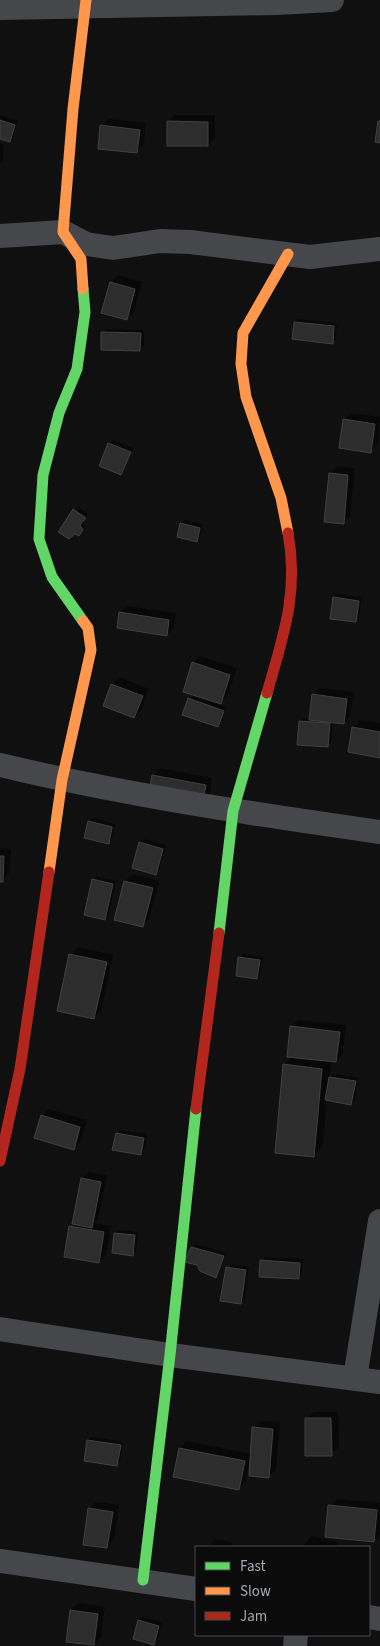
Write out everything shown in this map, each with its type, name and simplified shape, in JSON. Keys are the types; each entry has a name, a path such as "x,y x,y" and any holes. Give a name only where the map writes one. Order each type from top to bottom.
{"street":[{"path":"0,8 86,4 332,0"},
{"path":"0,1161 20,1069 62,780 91,650 88,628 52,576 39,539 43,474 59,413 77,369 85,312 81,259 63,232 73,109 86,4"},
{"path":"0,236 63,232 86,244 113,248 160,241 190,242 310,257 380,249"},
{"path":"143,1580 170,1355 191,1141 211,1002 233,811 290,612 292,555 281,498 246,397 241,364 243,333 288,254"},
{"path":"0,765 62,780 233,811 380,832"},
{"path":"355,1378 380,1221"},
{"path":"0,1329 170,1355 380,1382"},
{"path":"0,1561 195,1589"}],"building":[{"path":"0,120 15,125 10,142 0,139"},
{"path":"167,121 208,122 208,146 167,146"},
{"path":"378,121 380,121 380,143 375,142"},
{"path":"100,125 140,130 137,153 98,149"},
{"path":"110,282 135,289 127,320 101,313"},
{"path":"294,322 334,326 333,344 292,339"},
{"path":"101,332 141,333 140,351 101,350"},
{"path":"343,419 375,424 371,453 339,448"},
{"path":"108,443 131,452 121,475 99,466"},
{"path":"329,473 348,475 344,524 324,522"},
{"path":"73,509 86,518 80,525 83,530 79,536 75,534 69,539 58,532"},
{"path":"180,523 200,528 197,542 177,537"},
{"path":"333,597 359,601 356,622 330,619"},
{"path":"119,612 169,620 167,636 117,628"},
{"path":"192,662 230,675 221,704 183,692"},
{"path":"111,684 143,696 134,718 103,706"},
{"path":"312,694 347,699 344,724 309,720"},
{"path":"188,698 224,711 218,727 182,715"},
{"path":"299,721 330,723 328,747 297,745"},
{"path":"352,727 380,732 380,758 348,752"},
{"path":"152,775 206,785 203,801 149,792"},
{"path":"88,821 112,827 109,844 84,838"},
{"path":"139,842 163,849 156,875 132,868"},
{"path":"0,856 4,856 3,882 0,882"},
{"path":"92,879 113,884 105,920 84,915"},
{"path":"124,881 153,888 143,927 114,920"},
{"path":"69,954 107,962 94,1019 57,1011"},
{"path":"238,957 260,960 257,979 236,976"},
{"path":"290,1026 340,1032 336,1062 287,1057"},
{"path":"283,1064 322,1069 314,1157 275,1153"},
{"path":"329,1077 356,1081 351,1105 325,1100"},
{"path":"41,1115 80,1127 74,1150 34,1138"},
{"path":"116,1133 144,1138 141,1155 112,1150"},
{"path":"81,1178 101,1182 92,1228 72,1224"},
{"path":"69,1226 104,1232 99,1263 64,1257"},
{"path":"114,1233 135,1235 133,1256 112,1253"},
{"path":"191,1247 224,1256 216,1278 200,1271 197,1265 184,1262"},
{"path":"260,1260 300,1263 299,1279 259,1277"},
{"path":"226,1267 246,1270 241,1304 220,1301"},
{"path":"305,1418 331,1418 332,1456 305,1456"},
{"path":"252,1427 273,1429 269,1478 249,1476"},
{"path":"87,1440 121,1445 117,1466 84,1461"},
{"path":"179,1448 245,1461 239,1490 173,1477"},
{"path":"328,1505 377,1510 374,1542 325,1537"},
{"path":"88,1508 113,1512 107,1548 83,1545"},
{"path":"70,1610 98,1614 94,1645 66,1642"},
{"path":"138,1620 159,1626 154,1645 133,1639"}],"traffic: fast":[{"path":"83,289 85,312 77,369 59,413 43,475 39,539 52,577 83,621"},
{"path":"219,933 233,811 267,693"},
{"path":"143,1580 170,1355 196,1109"}],"traffic: slow":[{"path":"83,289 81,259 63,232 73,109 86,0"},
{"path":"288,254 243,333 241,364 246,397 281,498 288,533"},
{"path":"49,872 62,780 91,650 88,628 83,621"}],"traffic: jam":[{"path":"267,693 288,614 292,575 288,533"},
{"path":"0,1161 20,1069 49,872"},
{"path":"196,1109 219,933"}]}
